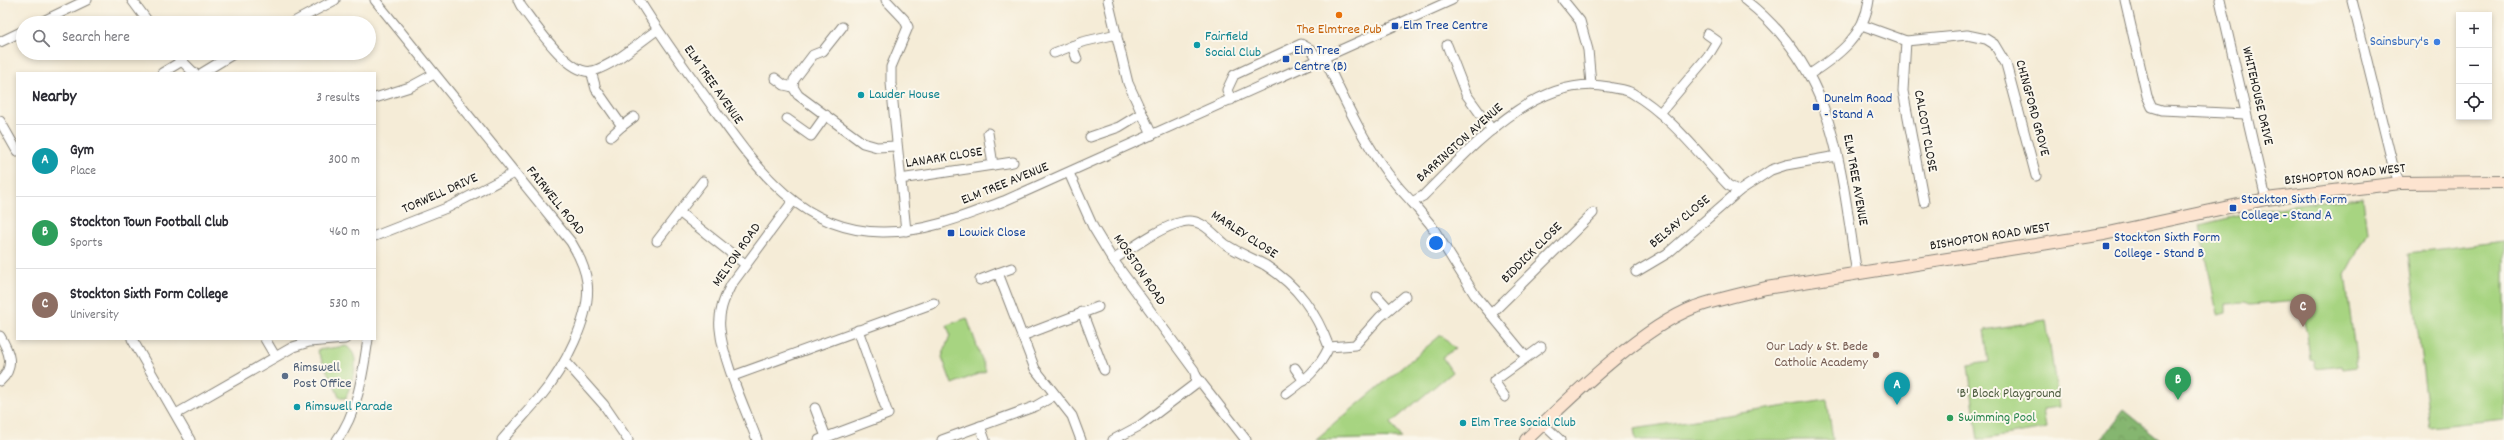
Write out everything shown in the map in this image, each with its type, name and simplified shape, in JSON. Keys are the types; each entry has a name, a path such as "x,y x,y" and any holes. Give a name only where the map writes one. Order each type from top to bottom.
{"street":[{"path":"54,16 87,0"},
{"path":"132,0 144,16"},
{"path":"305,16 335,0"},
{"name":"FAIRWELL ROAD","path":"375,0 571,242 580,256 585,271 587,301 583,317 565,361 542,395 502,440"},
{"path":"518,0 521,6 563,58 574,67 592,71 610,63 657,30"},
{"name":"ELM TREE AVENUE","path":"639,0 657,30 750,160 793,201 839,225 883,232 906,231 948,222 1069,173 1452,0"},
{"path":"886,0 904,19 908,27 891,67 896,146 906,231"},
{"path":"1108,0 1128,83 1152,135"},
{"path":"1563,0 1580,21 1588,50 1591,84"},
{"name":"ELM TREE AVENUE","path":"1746,0 1775,26 1810,74 1824,105 1837,156 1857,274"},
{"path":"1810,74 1842,52 1862,25 1869,0"},
{"path":"2125,0 2147,96 2152,106 2162,110 2246,114"},
{"name":"WHITEHOUSE DRIVE","path":"2220,0 2266,199"},
{"path":"2352,0 2390,154 2400,183"},
{"name":"CHINGFORD GROVE","path":"1862,25 1906,41 1967,35 1986,39 1994,44 2006,64 2036,176"},
{"path":"842,27 822,51 813,55 794,80 793,87 798,95 870,146 896,146"},
{"path":"0,42 16,34"},
{"path":"1054,53 1072,46 1117,34"},
{"path":"1660,113 1708,56 1718,41 1708,34"},
{"name":"CALCOTT CLOSE","path":"1906,41 1903,91 1924,202"},
{"name":"BARRINGTON AVENUE","path":"1231,100 1228,90 1234,75 1301,44 1312,50 1321,59 1356,126 1372,152 1393,183 1412,202 1423,196 1492,130 1518,109 1545,95 1591,84 1631,92 1660,113 1728,185 1739,191"},
{"path":"1447,45 1466,94 1492,130"},
{"path":"1072,46 1077,59"},
{"path":"204,72 223,60"},
{"path":"164,72 182,61 193,72"},
{"path":"592,71 596,89 622,126"},
{"path":"376,98 410,87 434,74"},
{"path":"775,78 784,85 793,87"},
{"path":"1090,137 1119,127 1142,114"},
{"path":"787,120 810,136 826,115"},
{"path":"611,136 634,117"},
{"path":"0,121 16,149"},
{"name":"LANARK CLOSE","path":"988,133 993,165"},
{"path":"1739,191 1775,168 1837,156"},
{"name":"LANARK CLOSE","path":"900,179 1013,162"},
{"name":"TORWELL DRIVE","path":"376,236 449,207 514,173"},
{"name":"MOSSTON ROAD","path":"1069,173 1093,227 1113,260 1194,370 1196,380 1246,440"},
{"path":"657,241 703,181"},
{"name":"BISHOPTON ROAD WEST","path":"1526,440 1625,351 1665,323 1694,308 1766,288 2104,234 2226,209 2266,199 2400,183 2504,182"},
{"name":"BELSAY CLOSE","path":"1636,272 1668,253 1739,191"},
{"name":"MELTON ROAD","path":"757,440 722,343 720,314 724,299 731,284 793,201"},
{"path":"1412,202 1431,225 1475,295 1492,313 1526,357"},
{"path":"679,212 745,264"},
{"name":"BIDDICK CLOSE","path":"1492,313 1593,213"},
{"name":"MARLEY CLOSE","path":"1113,260 1163,230 1182,222 1196,221 1213,232 1225,243 1265,265 1285,279 1304,299 1320,321 1329,347"},
{"path":"980,280 1012,268"},
{"path":"998,273 1035,369 1072,416 1081,440"},
{"path":"1377,296 1389,309"},
{"path":"1286,394 1304,381 1322,363 1329,347 1356,345 1389,309 1405,296"},
{"path":"733,376 934,303"},
{"path":"1022,336 1098,307"},
{"path":"1082,312 1104,370"},
{"path":"815,408 822,439 888,414 858,330"},
{"path":"0,336 10,357 8,370 0,381"},
{"path":"133,340 190,440"},
{"path":"266,340 274,356"},
{"path":"176,414 274,356 309,342 333,340"},
{"path":"337,440 353,409 362,374 368,340"},
{"path":"1505,397 1494,381 1541,346"},
{"path":"565,361 604,405 628,440"},
{"path":"1295,368 1304,381"},
{"path":"1113,440 1141,425 1196,380"},
{"path":"942,440 1036,406 1055,395"},
{"path":"1544,424 1560,440"},
{"path":"980,426 985,440"}],"green space":[{"path":"2363,198 2367,233 2345,274 2357,367 2343,369 2342,365 2315,368 2313,360 2310,359 2307,334 2298,301 2250,305 2245,303 2226,304 2226,312 2217,314 2200,225 2240,215 2281,208"},
{"path":"2504,241 2504,419 2430,427 2408,253"},
{"path":"967,318 986,371 952,384 942,357 950,335 947,325"},
{"name":"'B' Block Playground","path":"2046,320 2059,407 2043,409 2046,429 1978,440 1968,365 1989,362 1984,330"},
{"path":"1441,335 1455,349 1442,357 1452,372 1391,423 1401,438 1315,440"},
{"path":"346,346 354,356 355,370 346,398 340,398 317,350"},
{"path":"1827,400 1833,440 1636,440 1634,429"},
{"path":"2124,410 2161,440 2100,440"}],"place":[{"name":"The Elmtree Pub","path":"1339,15"},
{"name":"Elm Tree Centre","path":"1395,26"},
{"name":"Sainsbury's","path":"2437,42"},
{"name":"Fairfield Social Club","path":"1197,45"},
{"name":"Elm Tree Centre (B)","path":"1286,59"},
{"name":"Lauder House","path":"861,95"},
{"name":"Dunelm Road - Stand A","path":"1816,107"},
{"name":"Stockton Sixth Form College - Stand A","path":"2233,208"},
{"name":"Lowick Close","path":"951,233"},
{"name":"Stockton Sixth Form College - Stand B","path":"2106,246"},
{"name":"Stockton Sixth Form College","path":"2303,327"},
{"name":"Our Lady & St. Bede Catholic Academy","path":"1876,355"},
{"name":"Rimswell Post Office","path":"285,376"},
{"name":"Stockton Town Football Club","path":"2178,400"},
{"name":"Gym","path":"1897,405"},
{"name":"Rimswell Parade","path":"297,407"},
{"name":"Swimming Pool","path":"1950,418"},
{"name":"Elm Tree Social Club","path":"1463,423"}]}
